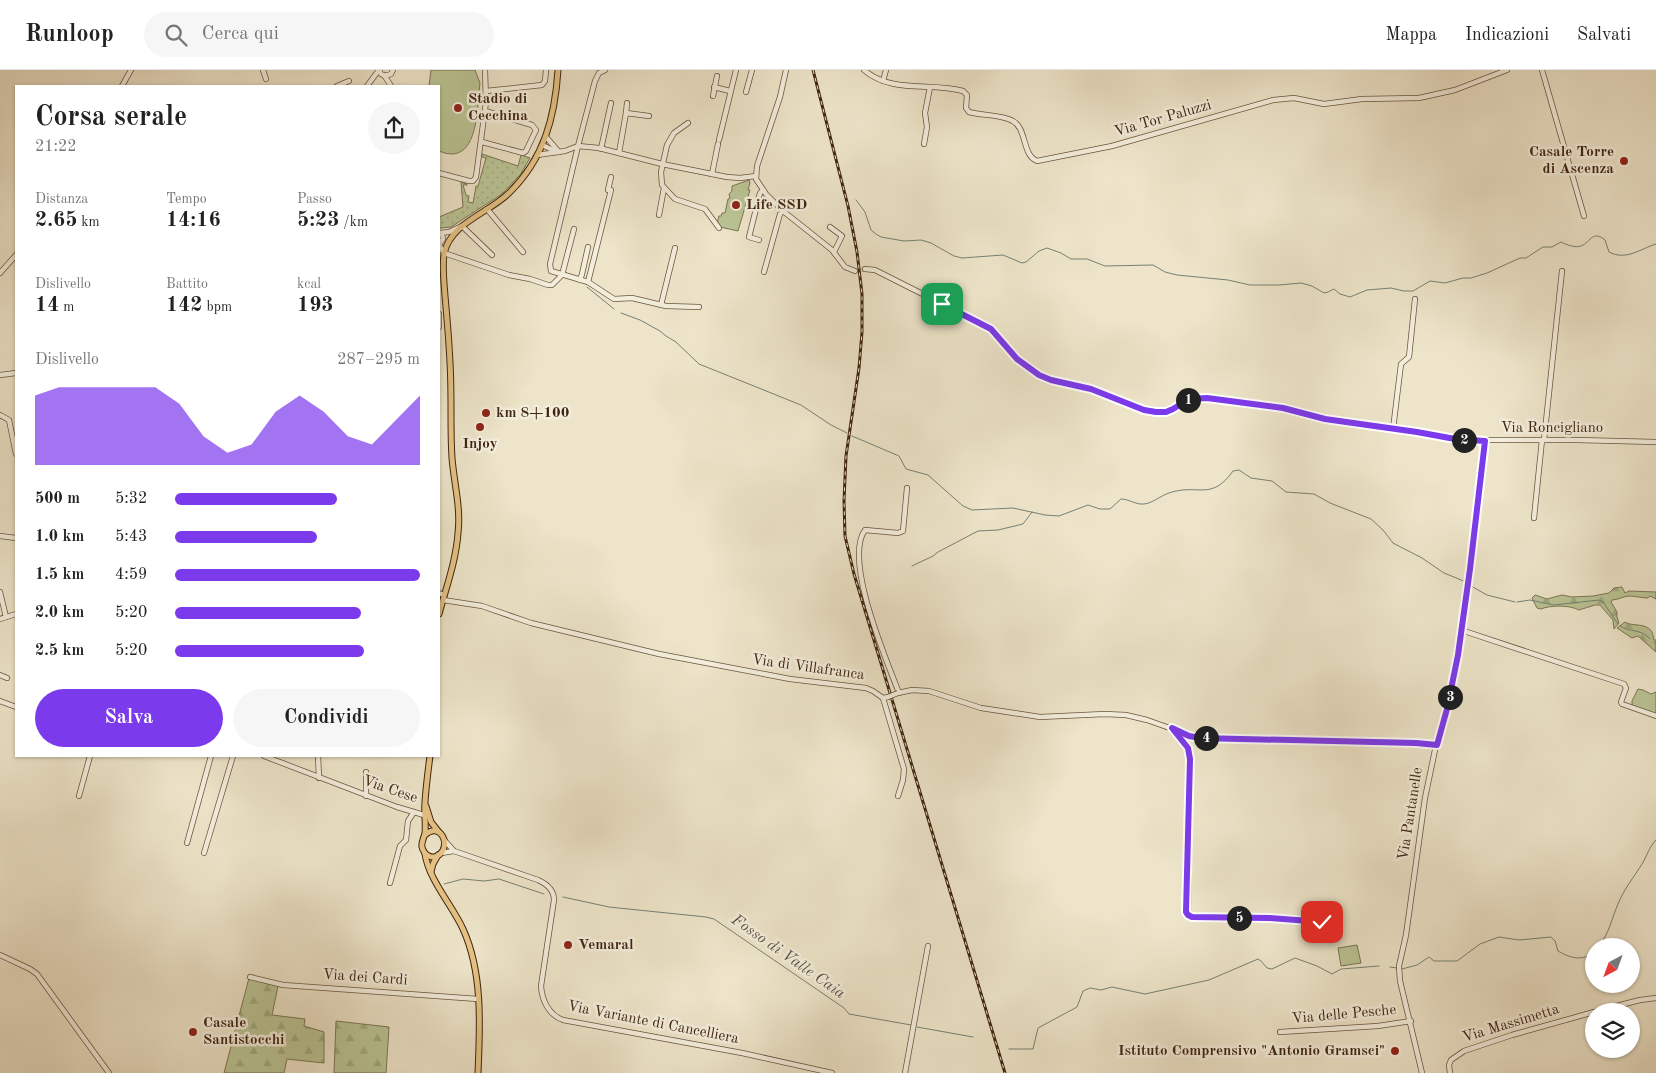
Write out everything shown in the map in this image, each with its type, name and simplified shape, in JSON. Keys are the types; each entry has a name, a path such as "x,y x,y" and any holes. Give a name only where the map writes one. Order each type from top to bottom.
{"main road":[{"path":"442,596 455,555 459,524 452,457 450,364 444,286 444,253 449,242 462,226 503,199 514,188 537,155 546,137 554,110 558,70"},
{"path":"430,757 424,803 425,835 422,843 431,873 466,937 476,975 478,999 478,1073"},
{"path":"424,803 431,822 443,836 444,841 444,848 433,864 431,873"},
{"path":"425,835 429,831 438,831"},
{"path":"425,854 431,857 440,854"}],"street":[{"path":"123,85 131,70"},
{"path":"264,70 266,78"},
{"path":"368,85 378,70 385,75 390,85"},
{"path":"374,77 385,75 393,70"},
{"path":"440,173 468,181 474,180 476,176 485,112 485,70"},
{"path":"486,91 542,85 545,81 546,70"},
{"path":"594,70 598,74"},
{"path":"605,70 598,74 594,83 550,268 552,272 588,282 613,298 632,298 662,305 699,308"},
{"path":"712,174 736,70"},
{"path":"746,92 752,70"},
{"path":"786,70 780,97 757,166 756,176 763,190 783,211 834,252 844,265 850,270 855,271"},
{"name":"Via Tor Paluzzi","path":"864,70 873,77 898,85 962,91 967,95 966,108 970,112 1005,118 1014,122 1022,133 1031,156 1034,160 1038,161 1112,146 1278,99 1294,98 1324,104 1362,99 1419,98 1455,90 1507,70"},
{"path":"883,81 886,70"},
{"path":"1542,70 1584,216"},
{"path":"712,96 716,76"},
{"path":"339,85 349,81"},
{"path":"714,87 730,91"},
{"path":"924,144 927,127 925,114 930,87"},
{"path":"601,149 611,103"},
{"path":"619,153 627,103"},
{"path":"482,142 523,154 536,130 532,125 485,112"},
{"path":"626,112 649,116"},
{"path":"688,123 676,130 670,139 662,164 661,180 664,188 678,200 705,209 719,228"},
{"path":"546,137 559,152"},
{"path":"543,144 548,149 559,152"},
{"path":"537,155 569,150 578,146 588,146 712,174 736,178 756,176"},
{"path":"569,150 576,161"},
{"path":"588,282 612,190 608,190 611,177"},
{"path":"659,215 664,188"},
{"path":"759,240 749,237 760,193 763,190"},
{"path":"487,209 523,252"},
{"path":"764,272 780,214 783,211"},
{"path":"440,233 449,232 462,226 492,255"},
{"path":"830,227 842,236 834,252"},
{"path":"449,242 440,244 444,253 509,275 552,285 562,275 574,229"},
{"path":"440,234 449,242"},
{"path":"580,280 588,247"},
{"path":"662,305 675,248"},
{"path":"0,274 15,256"},
{"name":"Via Roncigliano","path":"865,270 876,270 989,328 1017,359 1039,375 1051,380 1091,389 1144,410 1166,412 1189,399 1207,398 1283,408 1325,419 1393,428 1458,440 1620,440 1656,442"},
{"path":"1534,518 1562,271"},
{"path":"1393,428 1401,364 1409,357 1415,299"},
{"path":"0,375 15,373"},
{"path":"0,416 9,420 15,449"},
{"name":"Via Pantanelle","path":"1422,1073 1400,981 1399,966 1406,935 1425,798 1453,682 1470,569 1485,441"},
{"path":"899,693 869,610 860,557 861,538 864,530 898,533 903,531 907,488"},
{"path":"0,536 15,538"},
{"path":"0,592 6,617"},
{"name":"Via di Villafranca","path":"442,596 482,606 530,623 659,654 784,678 866,688 885,697"},
{"path":"0,619 15,614"},
{"path":"1461,630 1624,684 1626,688 1622,704 1656,716"},
{"path":"0,675 7,678"},
{"path":"898,796 904,769 885,697 912,690 928,691 981,708 1040,717 1123,714 1141,718 1172,728 1189,736 1200,738 1437,745"},
{"path":"0,701 15,707"},
{"path":"1172,728 1188,748 1190,759 1186,912 1188,915 1192,917 1321,921 1323,935"},
{"path":"79,796 90,757"},
{"path":"188,843 211,757"},
{"path":"204,853 233,757"},
{"name":"Via Cese","path":"266,757 366,796 424,815"},
{"path":"318,757 319,778"},
{"path":"366,772 366,796"},
{"path":"390,883 400,846 406,840 408,821 414,812"},
{"name":"Via Variante di Cancelliera","path":"444,841 454,852"},
{"name":"Via Variante di Cancelliera","path":"440,854 454,852 544,882 551,889 554,900 541,986 548,1008 557,1017 563,1020 733,1051 832,1073"},
{"path":"905,1073 928,946"},
{"path":"0,955 37,974 109,1073"},
{"name":"Via dei Cardi","path":"250,977 283,985 478,999"},
{"path":"1628,1003 1656,998"},
{"name":"Via Massimetta","path":"1450,1073 1449,1065 1451,1060 1464,1051 1498,1039 1585,1015"},
{"name":"Via delle Pesche","path":"1280,1032 1378,1026 1411,1021"}],"green space":[{"name":"Stadio di Cecchina","path":"431,70 475,70 480,83 476,120 469,143 462,151 452,154 440,151 440,85 429,85"},
{"path":"482,154 518,166 521,155 530,158 520,175 502,194 451,227 440,228 440,217 463,207 461,182 467,184 463,185 466,195 469,196 468,202 473,203 476,186 478,186 486,158 482,157"},
{"name":"Life SSD","path":"749,180 748,190 750,190 738,231 720,227 717,223 719,216 725,213 732,186"},
{"path":"1622,587 1625,593 1629,591 1656,592 1656,599 1650,596 1648,598 1629,596 1612,600 1611,602 1617,612 1619,623 1614,629 1613,620 1600,605 1579,610 1560,606 1541,609 1537,608 1532,598 1535,595 1547,599 1562,595 1572,597 1593,596 1609,593 1614,588"},
{"path":"1625,622 1649,629 1654,640 1656,640 1656,652 1638,636 1632,638 1617,628"},
{"path":"1638,689 1651,694 1656,692 1656,714 1632,706 1632,701"},
{"path":"1357,945 1361,963 1341,966 1338,948"},
{"path":"249,978 278,986 272,1015 305,1019 304,1026 324,1032 324,1063 287,1059 284,1073 224,1073"},
{"path":"336,1021 389,1027 386,1073 334,1073"}],"waterway":[{"path":"856,200 865,212 871,230 881,237 904,241 921,240 962,258 1003,255 1022,263 1039,251 1047,248 1071,259 1087,259 1105,266 1153,265 1165,272 1177,275 1228,280 1250,285 1301,283 1312,286 1324,293 1334,289 1340,294 1350,297 1367,290 1391,288 1413,291 1430,281 1445,283 1463,278 1471,278 1520,258 1526,258 1543,247 1552,247 1561,242 1579,247 1595,236 1605,240 1609,252 1621,255 1627,255 1656,244"},
{"path":"587,287 614,309"},
{"path":"621,313 640,320 660,331 676,342 699,364 801,405 847,433"},
{"path":"852,436 899,456 906,469 928,475 963,506 972,510 1013,508 1059,516 1088,505 1100,509 1110,509 1121,499 1144,504 1179,490 1211,489 1218,486 1233,471 1239,470 1251,478 1272,481 1286,492 1314,494 1330,503 1371,519 1393,543 1422,558 1444,573 1466,582"},
{"path":"912,566 978,531 998,530 1023,524 1032,512"},
{"path":"1471,586 1487,595 1515,602"},
{"path":"1517,602 1530,600 1554,605 1599,600 1603,602 1618,624"},
{"path":"1620,626 1643,633 1650,639"},
{"name":"Fosso di Valle Caia","path":"1604,938 1623,893 1656,840"},
{"path":"444,884 463,879 484,881 499,879 544,894"},
{"name":"Fosso di Valle Caia","path":"563,897 609,907 714,919 844,1008 849,1014 911,1025"},
{"name":"Fosso di Valle Caia","path":"1402,969 1417,965 1429,957 1434,961 1457,961 1480,944 1499,937 1519,940 1551,937 1555,941 1558,951 1567,956 1585,957"},
{"name":"Fosso di Valle Caia","path":"1009,1049 1033,1049 1038,1028 1077,1007 1083,991 1090,988 1101,990 1112,987 1145,994 1209,980 1258,959 1267,968 1272,969 1295,958 1332,974 1341,969 1379,966"},
{"name":"Fosso di Valle Caia","path":"1390,967 1397,968"},
{"name":"Fosso di Valle Caia","path":"917,1027 973,1037"}],"tunnel":[{"path":"855,271 865,269"}],"railway":[{"path":"813,70 848,206 857,252 862,294 862,332 859,368 846,456 845,536 854,574 1005,1073"}],"place":[{"name":"Stadio di Cecchina","path":"458,108"},
{"name":"Casale Torre di Ascenza","path":"1624,161"},
{"name":"Life SSD","path":"736,205"},
{"name":"km 8+100","path":"486,413"},
{"name":"Injoy","path":"480,427"},
{"name":"Vemaral","path":"568,945"},
{"name":"Casale Santistocchi","path":"193,1032"},
{"name":"Istituto Comprensivo \"Antonio Gramsci\"","path":"1395,1051"}],"route":[{"path":"942,304 991,329 1017,359 1039,375 1051,380 1091,389 1144,410 1166,412 1189,399 1198,397 1235,400 1298,411 1325,419 1468,441 1485,441 1466,604 1458,655 1447,709 1437,745 1200,738 1189,736 1172,728 1190,753 1186,912 1188,915 1192,917 1269,918 1322,922"}]}
